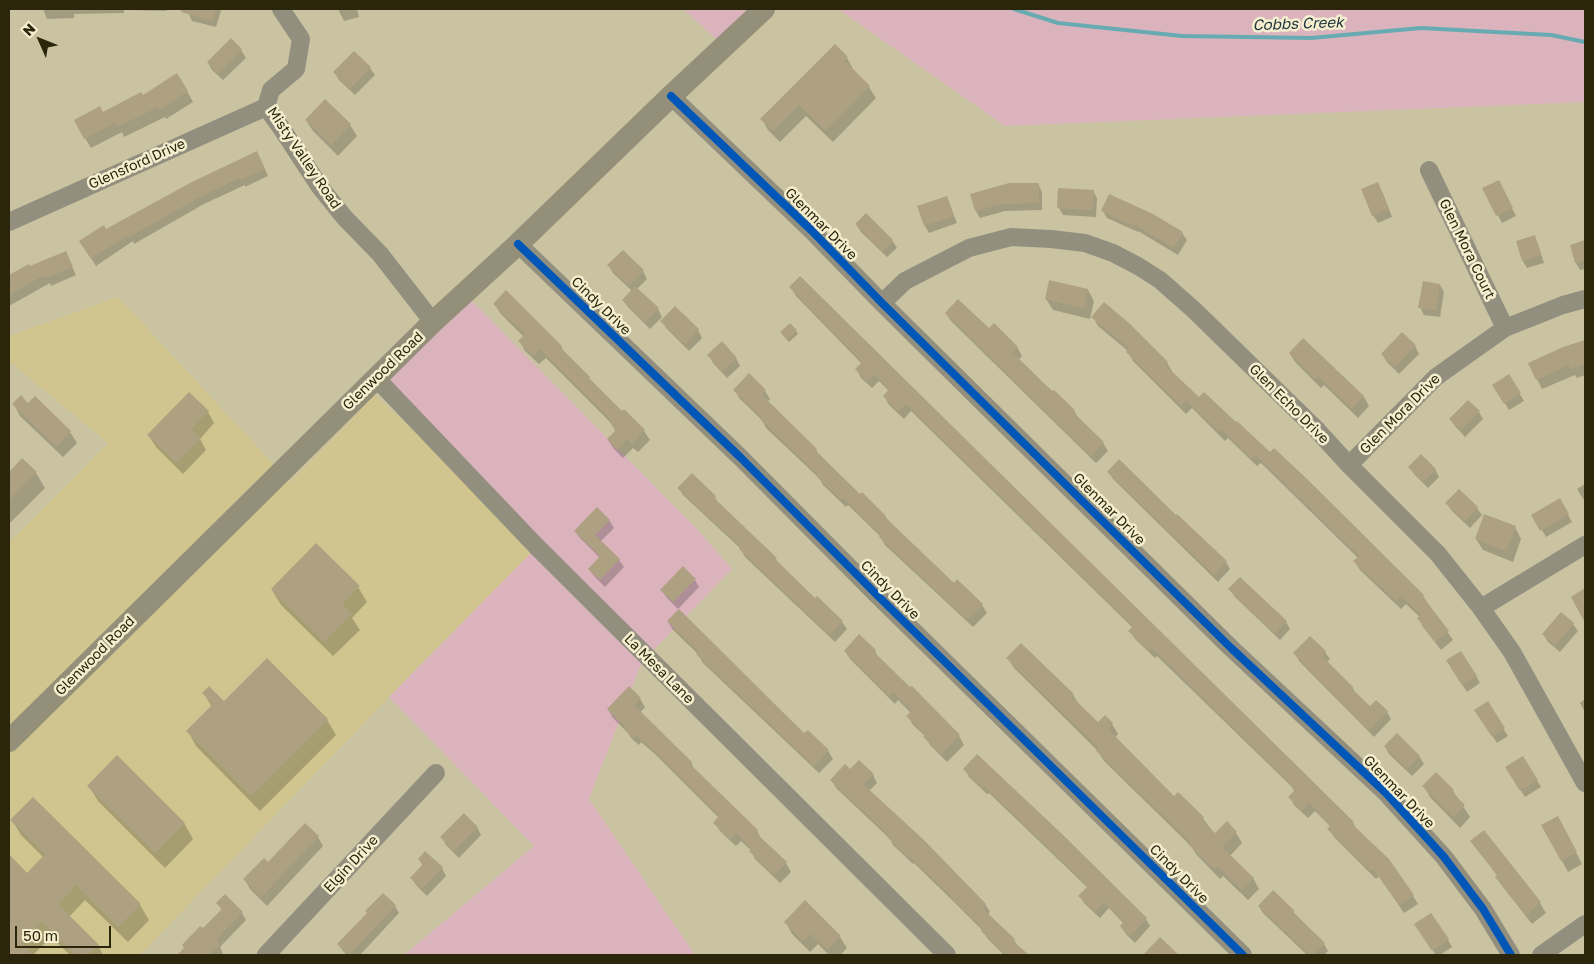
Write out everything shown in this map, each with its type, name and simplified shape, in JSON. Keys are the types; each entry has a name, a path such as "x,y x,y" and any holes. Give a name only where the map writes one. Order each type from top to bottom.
{"main road":[{"name":"Glenwood Road","path":"9,741 433,322 518,244 764,9"}],"street":[{"name":"Misty Valley Road","path":"281,9 301,39 300,46 296,69 271,90 266,107 320,188 344,217 380,254 433,322"},
{"name":"Glenmar Drive","path":"671,96 811,230 882,303 1230,647 1386,793 1444,857 1483,909 1511,955"},
{"name":"Glensford Drive","path":"9,222 266,107"},
{"name":"Glen Mora Court","path":"1429,170 1505,328"},
{"name":"Glen Echo Drive","path":"882,303 905,281 969,248 1011,237 1051,238 1085,243 1113,253 1160,280 1221,336 1317,430 1349,465 1438,554 1481,608 1512,652 1585,783"},
{"name":"Cindy Drive","path":"518,244 740,457 877,595 1243,955"},
{"name":"Glen Mora Drive","path":"1349,465 1436,377 1505,328 1563,305 1585,299"},
{"name":"La Mesa Lane","path":"376,378 537,547 947,955"},
{"path":"1481,608 1585,545"},
{"name":"Elgin Drive","path":"266,955 436,772"},
{"path":"1541,955 1585,924"}],"shaded area":[{"path":"683,9 761,9 724,46"},
{"path":"838,9 1585,9 1585,102 1005,126"},
{"path":"118,297 290,482 375,395 537,547 140,955 9,955 9,543 108,443 9,361 9,336"},
{"path":"471,300 696,528 732,569 642,662 589,799 695,955 404,955 534,846 389,697 537,547 382,380"}],"building":[{"path":"181,9 216,9 212,21 181,12"},
{"path":"231,38 242,49 218,74 207,62"},
{"path":"835,44 848,57 844,60 870,86 826,131 799,105 773,131 760,119"},
{"path":"354,51 371,67 350,89 333,72"},
{"path":"177,73 188,91 159,110 158,107 117,127 115,123 84,139 74,120 100,106 103,112 141,92 143,95"},
{"path":"325,99 351,124 331,145 305,120"},
{"path":"257,151 265,169 240,180 239,178 200,197 129,237 128,235 91,259 79,241 104,225 106,229 190,183"},
{"path":"1499,180 1513,208 1496,216 1482,188"},
{"path":"1378,182 1389,209 1372,216 1361,189"},
{"path":"1009,183 1039,183 1039,203 1001,204 975,211 970,194"},
{"path":"1058,188 1094,190 1093,210 1057,208"},
{"path":"1109,194 1153,214 1183,232 1174,248 1134,224 1134,226 1101,211"},
{"path":"947,196 954,216 924,226 917,206"},
{"path":"866,213 893,240 883,251 855,224"},
{"path":"1535,235 1541,255 1522,261 1516,241"},
{"path":"1585,240 1585,261 1575,263 1570,245"},
{"path":"623,250 644,270 629,286 607,265"},
{"path":"66,251 73,267 45,278 44,275 9,295 9,275 29,264 30,266"},
{"path":"800,276 1354,822 1352,824 1389,859 1414,895 1399,905 1373,869 1371,871 1327,829 1331,825 1309,803 1302,811 1288,797 1295,790 1288,781 1152,648 1149,651 1128,631 1133,626 906,404 898,411 883,396 889,389 874,374 867,381 855,369 862,362 789,287"},
{"path":"1049,280 1088,289 1084,308 1045,299"},
{"path":"1423,281 1440,284 1436,310 1418,308"},
{"path":"635,286 659,308 645,322 622,300"},
{"path":"506,290 562,346 560,347 589,378 622,411 624,409 645,430 632,444 627,439 617,450 607,439 616,430 610,423 612,421 540,349 533,356 518,341 525,334 493,304"},
{"path":"958,299 989,328 994,323 1018,347 1012,352 1052,391 1054,390 1075,410 1073,412 1104,442 1091,456 945,313"},
{"path":"1104,302 1129,323 1168,362 1165,365 1199,397 1204,392 1270,452 1274,448 1305,477 1424,595 1423,597 1449,631 1435,642 1417,618 1421,615 1401,596 1396,601 1353,561 1359,556 1256,455 1252,459 1222,430 1220,433 1186,400 1181,406 1126,352 1129,348 1091,317"},
{"path":"675,306 699,329 685,345 660,321"},
{"path":"790,323 797,330 787,340 780,332"},
{"path":"1402,332 1416,345 1395,367 1381,354"},
{"path":"1303,338 1364,396 1352,409 1318,376 1315,379 1289,353"},
{"path":"1585,340 1585,364 1570,369 1569,365 1536,380 1528,363 1563,347"},
{"path":"722,341 737,358 722,371 707,355"},
{"path":"749,373 766,390 762,395 817,449 816,451 860,494 862,492 885,517 954,583 957,579 983,604 967,620 879,537 881,535 843,498 841,500 817,477 818,475 733,390"},
{"path":"1509,374 1521,393 1504,404 1492,385"},
{"path":"189,392 209,411 191,429 201,438 176,463 147,435"},
{"path":"21,395 28,403 35,396 71,431 56,447 12,404"},
{"path":"1468,400 1480,411 1461,430 1449,419"},
{"path":"1421,454 1436,469 1423,482 1408,467"},
{"path":"22,458 37,472 9,500 9,472"},
{"path":"1119,459 1176,515 1227,561 1214,575 1107,472"},
{"path":"692,473 716,496 714,498 777,558 775,559 815,598 817,596 843,621 830,635 739,549 741,547 677,488"},
{"path":"1459,489 1478,507 1465,521 1445,503"},
{"path":"1560,498 1569,514 1540,531 1531,515"},
{"path":"597,507 610,520 595,535 620,559 600,580 588,569 600,556 574,531"},
{"path":"1484,514 1516,526 1506,551 1475,539"},
{"path":"316,543 360,586 342,604 352,614 324,642 271,589"},
{"path":"683,566 696,579 673,602 660,590"},
{"path":"1240,577 1287,621 1275,634 1228,589"},
{"path":"1585,588 1585,623 1571,597"},
{"path":"679,609 804,733 808,730 829,750 814,766 696,654 699,652 667,621"},
{"path":"1561,612 1574,623 1555,646 1542,634"},
{"path":"859,634 876,650 874,652 910,687 912,686 960,735 941,754 923,737 925,735 906,716 912,711 893,692 889,696 844,651"},
{"path":"1310,636 1326,651 1322,656 1353,687 1352,689 1370,706 1376,700 1388,711 1369,731 1293,653"},
{"path":"1021,643 1074,694 1072,697 1098,722 1105,715 1113,723 1108,729 1174,796 1178,792 1204,817 1201,819 1215,833 1227,821 1237,832 1222,847 1254,878 1242,890 1217,866 1214,869 1188,844 1190,842 1096,751 1099,748 1006,658"},
{"path":"1461,651 1477,676 1462,685 1446,660"},
{"path":"267,658 328,719 251,796 186,731 213,704 202,693 209,686 224,701"},
{"path":"629,686 641,698 634,705 692,762 690,764 758,830 756,833 787,862 774,875 749,851 751,848 736,833 730,839 713,823 719,816 649,746 636,735 633,738 627,729 607,709"},
{"path":"1488,701 1505,728 1492,737 1474,710"},
{"path":"1397,733 1420,756 1407,769 1384,746"},
{"path":"977,754 1147,918 1130,936 1120,926 1124,922 1104,902 1095,911 1078,896 1088,886 984,786 982,788 963,769"},
{"path":"117,755 185,823 155,853 87,786"},
{"path":"1523,756 1538,780 1520,791 1505,767"},
{"path":"859,760 874,774 863,784 924,840 986,904 982,908 1029,955 1006,955 981,931 983,929 951,896 887,837 889,836 830,780 845,764 850,769"},
{"path":"1436,772 1454,790 1452,792 1465,805 1453,817 1422,786"},
{"path":"33,797 141,904 118,927 76,885 58,904 99,945 88,955 75,955 42,922 21,943 33,955 9,955 9,854 27,873 45,854 10,820"},
{"path":"464,813 478,827 454,851 440,837"},
{"path":"1558,816 1577,852 1561,861 1541,825"},
{"path":"305,823 319,836 261,897 243,879 264,858 268,862"},
{"path":"1484,830 1541,902 1526,915 1495,877 1497,875 1470,841"},
{"path":"425,851 443,867 422,889 410,878 423,864 418,859"},
{"path":"1273,890 1325,943 1313,955 1310,955 1258,906"},
{"path":"383,893 396,905 349,955 337,944 367,913 365,911"},
{"path":"225,894 243,912 216,940 220,944 209,955 177,955 184,948 182,945 200,926 203,928 222,909 216,903"},
{"path":"805,900 841,936 827,950 811,934 803,941 784,922"},
{"path":"1431,913 1449,939 1432,951 1414,924"},
{"path":"1160,937 1179,955 1143,955"}],"waterway":[{"name":"Cobbs Creek","path":"1014,9 1058,23 1182,36 1311,38 1421,28 1551,35 1585,42"}],"cycle path":[{"path":"671,96 811,230 882,303 1230,647 1386,793 1444,857 1483,909 1511,955"},
{"path":"518,244 740,457 877,595 1243,955"}]}
